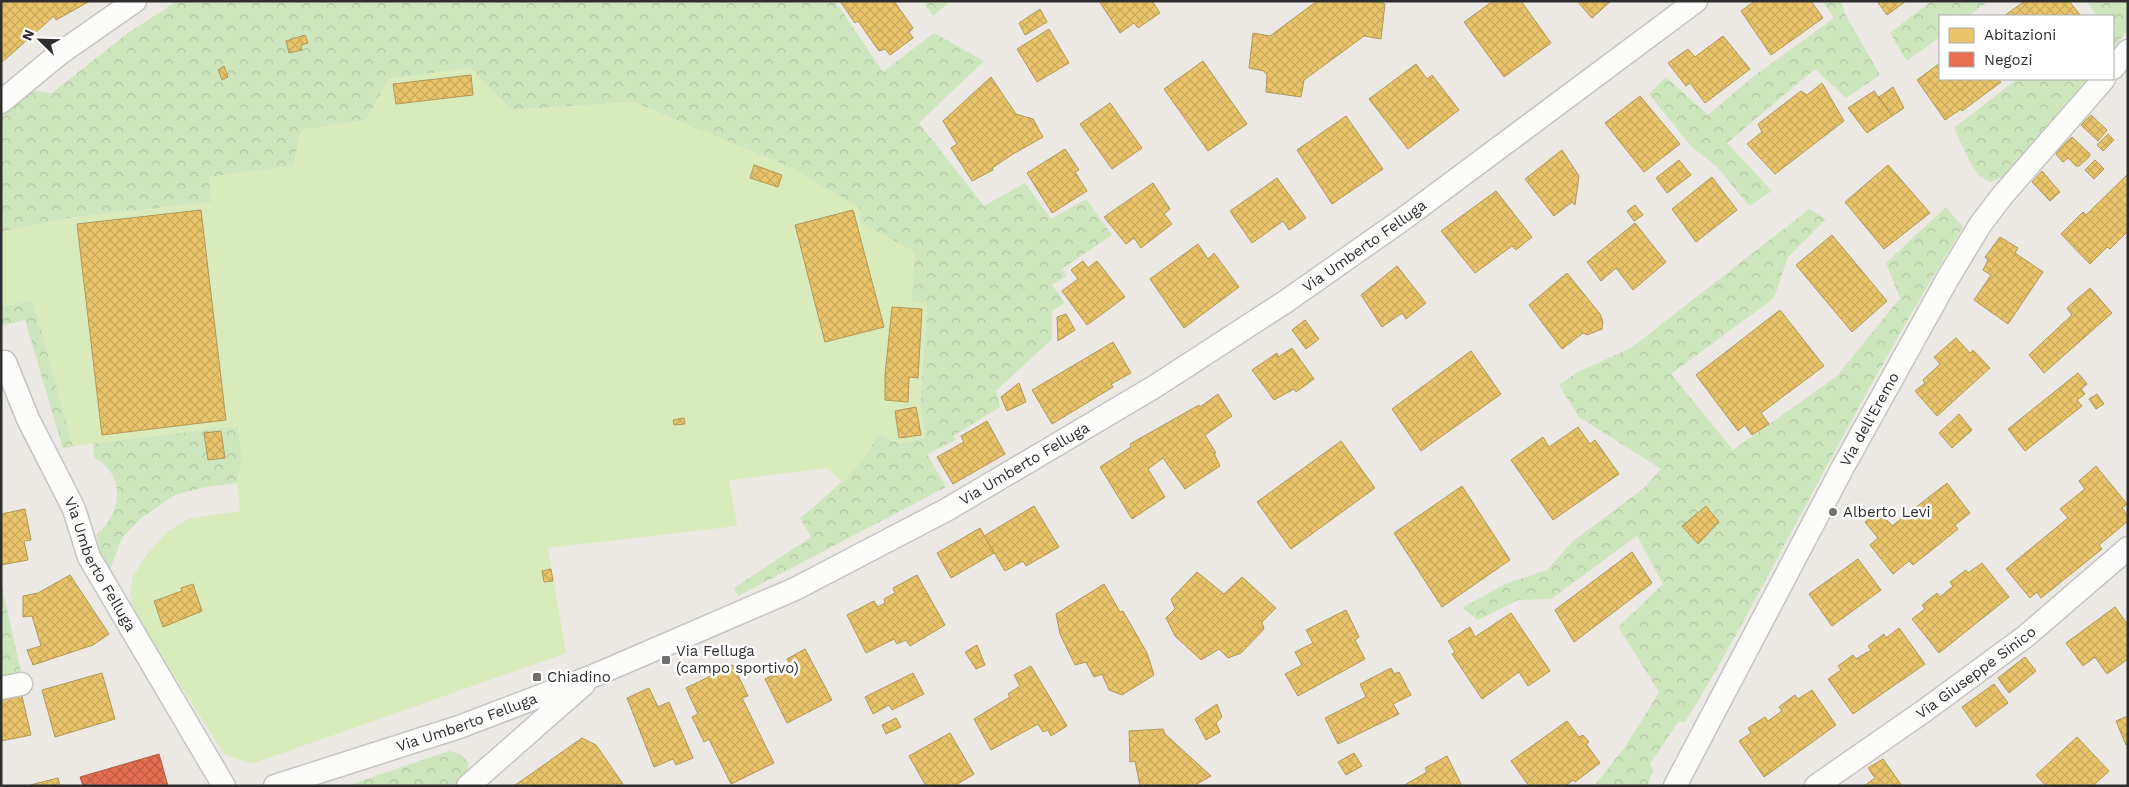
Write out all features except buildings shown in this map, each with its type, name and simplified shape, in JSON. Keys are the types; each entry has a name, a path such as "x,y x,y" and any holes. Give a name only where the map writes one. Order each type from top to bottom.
{"street":[{"path":"1,102 59,54 135,1"},
{"name":"Via Umberto Felluga","path":"275,786 459,727 592,676 795,589 948,509 1017,470 1154,387 1285,302 1406,217 1696,1"},
{"path":"2114,67 2128,51"},
{"name":"Via dell'Eremo","path":"1675,786 1843,467 1975,232 2002,196 2103,80"},
{"name":"Via Umberto Felluga","path":"5,362 28,419 74,509 89,557 224,786"},
{"name":"Via Giuseppe Sinico","path":"1816,786 1924,712 2026,636 2128,548"},
{"path":"468,786 592,676"}],"green space":[{"path":"177,1 835,1 883,72 934,33 984,61 919,123 984,206 1025,183 1051,219 1086,199 1112,235 1062,269 1067,276 1052,285 1065,303 1052,311 1052,339 996,391 1000,407 953,436 956,440 927,454 946,487 738,596 734,588 811,537 800,518 843,480 861,459 878,434 899,443 926,438 920,407 927,304 911,303 915,252 634,102 511,110 470,68 389,79 366,120 302,130 293,166 209,177 212,202 70,218 1,232 1,114 30,90 52,93 128,33"},
{"path":"923,1 951,1 933,16"},
{"path":"1822,1 1841,1 1846,16 1880,75 1846,98 1815,69 1727,143 1772,191 1749,206 1718,168 1690,145 1649,94 1666,77 1708,115 1754,76 1834,18"},
{"path":"1931,1 1989,1 1969,15 1939,15 1939,38 1907,61 1890,33"},
{"path":"2087,1 2128,1 2128,30 2114,47 2114,15 2096,15"},
{"path":"470,68 511,110 634,102 790,167 859,207 861,223 915,252 911,302 927,303 920,407 926,438 899,443 878,434 866,456 843,483 827,468 729,480 737,526 548,548 566,653 251,764 224,754 150,638 132,604 130,591 133,577 144,558 167,532 188,519 240,511 237,483 242,457 238,426 73,446 33,300 1,307 1,232 70,218 211,202 209,177 293,166 302,130 366,120 389,79"},
{"path":"2016,80 2086,80 2006,175 1990,182 1979,176 1970,162 1954,128"},
{"path":"1946,207 1963,227 1880,369 1716,671 1685,722 1678,722 1650,764 1653,771 1647,786 1594,786 1625,747 1659,692 1618,627 1663,584 1637,536 1551,599 1518,600 1478,620 1462,608 1505,584 1547,570 1573,541 1644,488 1661,469 1579,417 1559,385 1578,372 1631,348 1809,209 1826,219 1788,257 1774,298 1671,374 1733,450 1837,376 1900,298 1886,263"},
{"path":"33,300 73,446 63,449 25,320 1,326 1,307"},
{"path":"238,426 242,457 237,483 201,488 175,495 140,519 122,538 110,569 100,556 97,534 106,525 116,505 116,484 112,474 94,457 93,443"},
{"path":"1,582 21,672 1,676"},
{"path":"449,751 460,754 468,762 466,773 462,779 452,786 346,786"}],"place":[{"name":"Alberto Levi","path":"1833,512"},
{"name":"Via Felluga (campo sportivo)","path":"666,660"},
{"name":"Chiadino","path":"537,677"}]}
